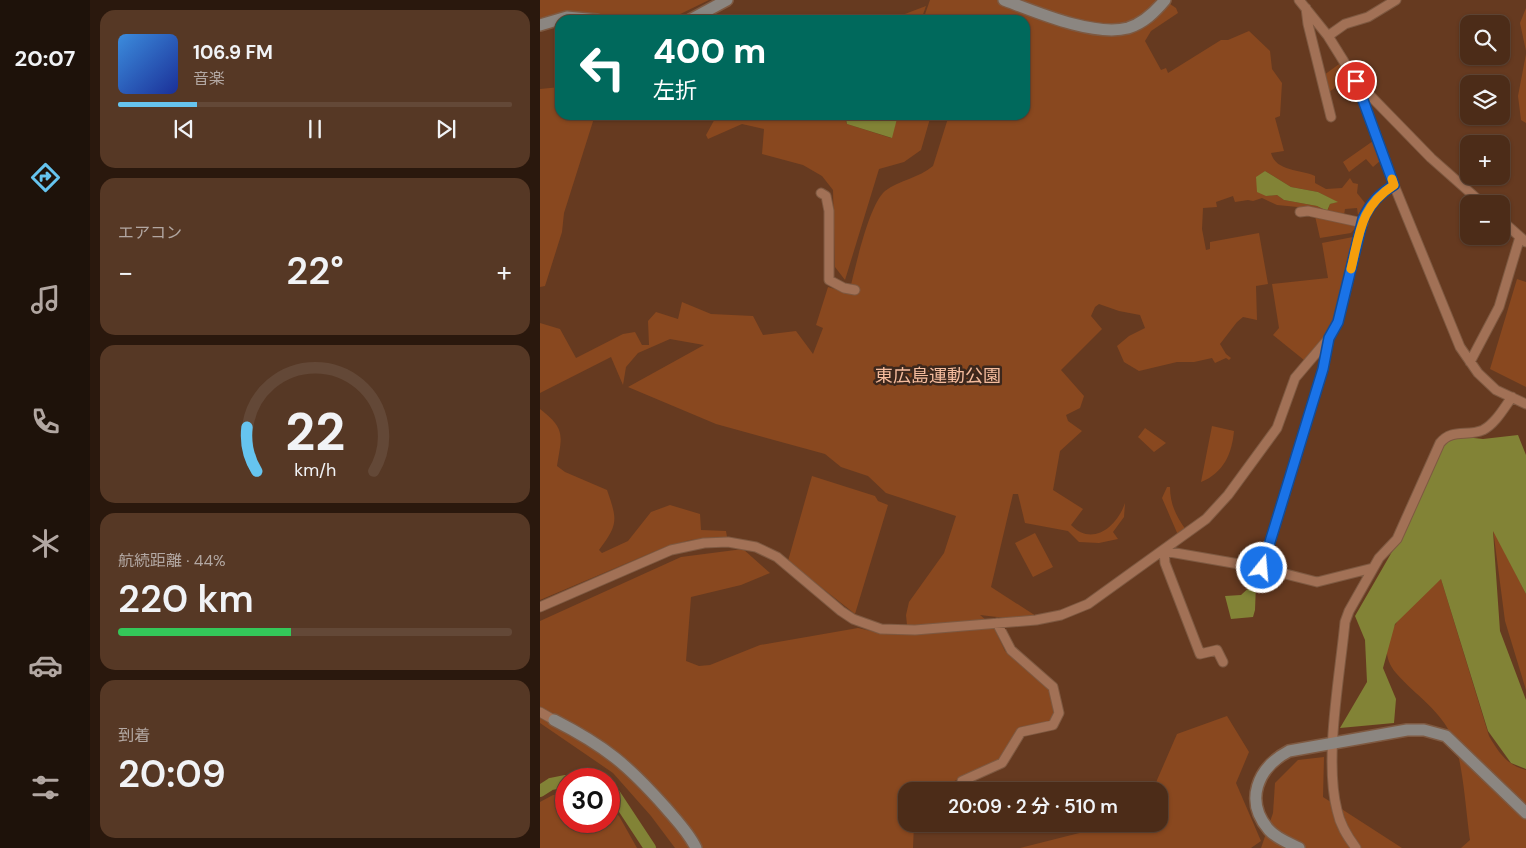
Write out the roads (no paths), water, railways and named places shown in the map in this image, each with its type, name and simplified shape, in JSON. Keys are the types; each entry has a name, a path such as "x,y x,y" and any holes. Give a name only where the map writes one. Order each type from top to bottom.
{"street":[{"path":"699,15 727,0"},
{"path":"1004,0 1071,22 1108,30 1137,24 1146,19 1165,0"},
{"path":"1299,0 1307,3 1356,81 1394,185 1460,347 1470,362 1496,390 1526,404"},
{"path":"1328,36 1345,24 1368,17 1396,0"},
{"path":"1307,3 1308,24 1331,117"},
{"path":"540,25 555,21"},
{"path":"1356,81 1431,158 1472,195"},
{"path":"540,607 671,550 704,543 728,542 756,547 777,557 841,611 869,626 895,630 914,630 997,623 1061,615 1088,604 1206,518 1228,496 1277,428 1295,378 1329,338 1338,322 1362,222 1370,204 1379,194 1394,185"},
{"path":"821,193 826,196 829,211 829,280 844,288 855,290"},
{"path":"1300,212 1308,211 1362,222"},
{"path":"1470,362 1499,308 1523,240 1510,228"},
{"path":"1262,568 1323,369 1329,338"},
{"path":"1356,848 1345,832 1336,810 1333,767 1333,742 1345,622 1348,610 1373,568 1397,539 1440,443 1446,436 1455,433 1471,434 1486,429 1512,398"},
{"path":"1164,550 1262,568 1317,582 1373,568"},
{"path":"1164,550 1166,563 1200,654 1217,650 1222,662"},
{"path":"962,782 1002,763 1021,732 1052,725 1059,713 1053,687 1011,650 997,623"},
{"path":"540,712 591,739 616,757 691,837 696,848"},
{"path":"1299,848 1282,840 1270,831 1261,819 1256,801 1256,786 1262,773 1284,754 1333,742 1407,730 1424,730 1446,736 1526,813"}],"waterway":[{"path":"540,791 555,783"},
{"path":"620,803 650,848"}],"park label":[{"name":"東広島運動公園","path":"938,376"}]}
